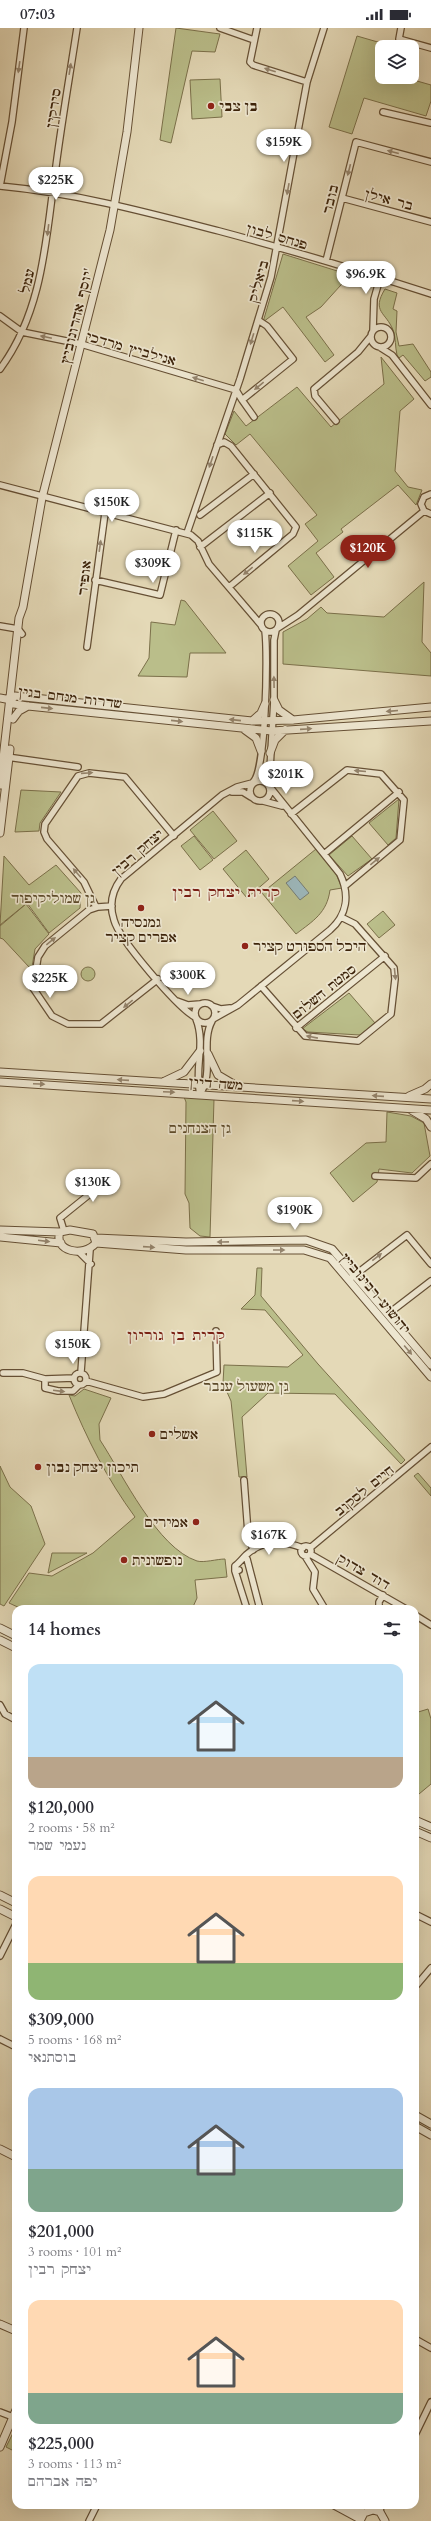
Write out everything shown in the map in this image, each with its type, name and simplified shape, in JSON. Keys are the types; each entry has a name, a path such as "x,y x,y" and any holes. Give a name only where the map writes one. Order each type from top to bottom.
{"street":[{"path":"0,186 12,122 24,28"},
{"name":"סירקין","path":"53,191 77,28"},
{"name":"יוסף אהרונוביץ'","path":"0,832 6,757 23,607 42,498 115,203 127,132 139,28"},
{"path":"220,28 254,40"},
{"path":"257,28 249,58 253,65 307,82"},
{"name":"ביאליק","path":"187,533 236,390 258,320 278,247 307,82 324,28"},
{"path":"401,28 399,39 431,48"},
{"path":"383,112 431,123"},
{"name":"בובר","path":"326,262 356,142 431,162"},
{"name":"פנחס לבון","path":"0,186 53,191 115,203 278,247 431,294"},
{"name":"עמל","path":"0,369 10,355 22,332 38,289 53,191"},
{"name":"בר אילן","path":"342,198 431,222"},
{"path":"380,278 374,300 375,315 371,334 372,342 394,358 431,405"},
{"path":"375,315 383,327 390,333 394,358"},
{"name":"אנילביץ מרדכי","path":"0,316 22,332 81,344 236,390"},
{"path":"242,400 293,359 267,326 258,320"},
{"path":"336,421 315,396 314,389 358,352 376,328 383,327"},
{"path":"358,352 387,346 391,341"},
{"path":"236,390 254,417"},
{"path":"217,444 224,442 229,445 296,526 293,534 229,587"},
{"path":"200,516 254,474"},
{"path":"0,486 42,498 176,530 187,533 197,539 207,562 250,611 264,631 264,722 259,774 249,791 251,797"},
{"path":"200,547 270,493"},
{"path":"431,494 422,499 421,506 424,511 431,514"},
{"path":"264,631 271,632 277,629 300,613 424,511"},
{"name":"אופיר","path":"87,647 105,512"},
{"path":"95,580 160,596 176,530"},
{"path":"250,611 259,615 288,618 300,613"},
{"path":"261,625 262,619 267,615"},
{"path":"263,800 269,796 270,753 274,700 274,640 278,621 275,616"},
{"path":"0,626 20,632"},
{"path":"0,698 13,700"},
{"name":"יוסף אהרונוביץ'","path":"0,785 13,719 13,700"},
{"name":"שדרות מנחם בגין","path":"13,700 28,706 272,731 431,721"},
{"name":"שדרות מנחם בגין","path":"13,700 264,722 431,707"},
{"path":"274,700 279,710 293,720"},
{"path":"252,721 261,713 265,704"},
{"path":"13,719 19,711 28,706"},
{"path":"237,727 252,733 258,742 261,751"},
{"path":"270,753 275,740 285,730"},
{"path":"6,757 78,767"},
{"path":"290,813 347,770 379,773 399,792 405,803 401,839 345,886"},
{"path":"96,907 84,882 47,839 44,832 46,822 77,777 89,773 125,777 174,836"},
{"path":"196,1018 205,1024 238,1005 330,930 341,917 346,902 345,886 340,874 269,787 261,780 253,783"},
{"name":"יצחק רבין","path":"196,1018 174,1000 117,928 112,906 115,889 121,879 222,795 237,787 253,783"},
{"path":"222,795 237,791 256,800 275,802 290,813"},
{"path":"324,854 399,792"},
{"path":"112,906 96,907 47,945 39,955 33,988 50,1014 65,1024 99,1025 158,979"},
{"path":"261,986 296,1028 302,1034 310,1038 355,1041 361,1040 389,1017 392,1009 395,972 385,956 356,924 341,917"},
{"name":"סמטת השלום","path":"296,1028 385,956"},
{"path":"174,1000 186,1004 206,1003 223,1010 238,1005"},
{"path":"200,1004 195,1010 201,1034 198,1085 200,1094"},
{"path":"200,1094 206,1085 209,1030 215,1012 212,1006"},
{"path":"162,1082 184,1072 200,1051"},
{"path":"208,1054 213,1068 221,1077 244,1088"},
{"name":"משה דיין","path":"0,1072 431,1099"},
{"name":"משה דיין","path":"0,1082 431,1110"},
{"path":"404,1098 417,1093 431,1084"},
{"path":"404,1108 422,1115 431,1127"},
{"path":"375,1176 416,1178 431,1164"},
{"path":"51,1234 60,1218 96,1189 98,1174"},
{"path":"60,1218 62,1230 58,1236 61,1244"},
{"path":"0,1230 51,1234 62,1230 74,1230 87,1231 93,1234 96,1240 90,1250 91,1264 81,1372"},
{"path":"351,1278 407,1235 431,1264"},
{"path":"0,1237 61,1244 68,1249 80,1253 91,1264"},
{"name":"יהושוע רבינוביץ","path":"96,1240 186,1242 306,1240 332,1249 351,1278 431,1377"},
{"path":"80,1253 90,1250"},
{"name":"יהושוע רבינוביץ","path":"351,1278 388,1314 431,1365"},
{"path":"388,1314 431,1281"},
{"path":"46,1379 45,1388 58,1391 74,1391 79,1385 86,1381 143,1397 164,1394 217,1372 216,1331"},
{"path":"74,1378 75,1374 81,1372"},
{"path":"81,1372 86,1375 86,1381"},
{"path":"3,1373 23,1373 46,1379 74,1378"},
{"path":"74,1378 79,1385"},
{"name":"חיים לסקוב","path":"308,1553 431,1447"},
{"path":"244,1480 248,1533 253,1550"},
{"path":"246,1605 238,1572 234,1566 253,1550 264,1545 282,1542 302,1549 308,1553 315,1572 313,1589 323,1605"},
{"path":"238,1572 247,1558 256,1552 277,1545 302,1549 308,1553"},
{"name":"דוד צדוק","path":"308,1553 399,1605"},
{"path":"247,1558 259,1605"},
{"path":"379,1605 383,1595"},
{"path":"419,1618 431,1625"},
{"path":"0,1628 12,1634"},
{"path":"0,1640 12,1646"},
{"path":"0,1705 5,1714 12,1718"},
{"path":"419,1822 431,1827"},
{"path":"419,1833 431,1838"},
{"path":"0,1895 12,1901"},
{"path":"0,1908 12,1915"},
{"path":"419,1916 431,1922"},
{"path":"0,1956 12,1932"},
{"path":"419,1982 431,1968"},
{"path":"0,2039 12,2045"},
{"path":"419,2117 431,2124"},
{"path":"419,2128 431,2135"},
{"path":"0,2149 12,2155"},
{"path":"0,2324 12,2329"},
{"path":"419,2341 431,2348"},
{"path":"419,2427 431,2402"},
{"path":"0,2412 12,2413"},
{"path":"0,2447 12,2420"},
{"path":"89,2521 95,2509"},
{"path":"343,2509 362,2518"},
{"path":"352,2509 362,2518"},
{"path":"362,2518 376,2509"},
{"path":"379,2509 385,2521"}],"green space":[{"path":"176,28 220,34 215,52 192,51 171,143 160,140"},
{"path":"357,36 375,41 375,84 419,84 419,82 431,85 431,101 426,116 364,98 352,134 329,127"},
{"path":"220,79 222,117 192,119 190,80"},
{"path":"283,254 350,275 321,307 306,317 334,355 325,362 283,307 263,322"},
{"path":"385,289 397,293 393,309 397,311 396,332 399,346 413,344 431,372 431,377 425,381 403,355 399,358 397,355 393,330 381,311 379,303"},
{"path":"381,357 414,399 400,411 395,471 408,487 422,490 416,505 398,485 341,529 343,532 316,553 334,577 311,595 288,566 318,541 305,524 317,515 250,434 236,445 225,434 234,411 246,426 297,387 331,427 384,384"},
{"path":"424,582 422,642 431,653 431,676 283,664 283,632 307,619 321,607 327,613 384,617"},
{"path":"181,600 185,601 226,653 190,653 187,677 138,676 149,658 151,622 175,625"},
{"path":"21,790 61,792 40,823 39,831 15,832"},
{"path":"399,799 396,838 388,845 369,823"},
{"path":"213,811 237,841 214,859 190,830"},
{"path":"194,836 213,860 200,870 181,846"},
{"path":"352,836 372,859 348,876 329,855"},
{"path":"316,849 336,874 342,888 330,890 326,905 322,911 296,934 262,893"},
{"path":"246,850 269,879 247,898 223,869"},
{"name":"גן שמוליקיפוד","path":"4,856 29,885 56,865 81,893 80,908 49,933 27,903 0,925"},
{"path":"26,904 49,934 35,949 32,967 29,967 3,939 0,938 0,926"},
{"path":"383,911 395,925 379,938 367,924"},
{"path":"85,967 91,967 95,971 95,977 91,981 85,981 81,977 81,971"},
{"path":"349,993 375,1023 360,1035 308,1032 302,1029"},
{"name":"גן הצנחנים","path":"184,1097 214,1099 210,1237 200,1236 190,1228 189,1203 185,1194 186,1102"},
{"path":"387,1112 411,1116 424,1123 430,1156 412,1173 379,1169 377,1182 353,1202 330,1173 366,1143 386,1142"},
{"name":"גן משעול ענבר","path":"257,1268 262,1268 261,1296 318,1364 405,1460 401,1464 335,1394 268,1393 242,1417 247,1477 239,1477 231,1401 223,1383 224,1365 288,1367 303,1355 265,1310 241,1309 255,1295"},
{"name":"נופשונית","path":"84,1389 111,1398 99,1424 100,1440 142,1509 168,1542 182,1554 197,1561 203,1562 225,1559 227,1577 195,1580 197,1598 194,1605 13,1605 9,1603 29,1573 52,1576 93,1553 135,1517 115,1488 98,1458 69,1395 75,1396"},
{"path":"0,1466 10,1487 31,1506 45,1544 4,1606 0,1604"},
{"path":"418,1473 431,1488 431,1496 414,1476"},
{"path":"52,1553 87,1553 48,1573"},
{"path":"428,1709 431,1719 431,1784 419,1794 419,1712"},
{"path":"12,2435 12,2450 6,2447"}],"water":[{"path":"295,876 309,893 300,900 286,883"}],"place":[{"name":"בן צבי","path":"211,106"},
{"name":"גמנסיה אפרים קציר","path":"141,908"},
{"name":"היכל הספורט קציר","path":"245,946"},
{"name":"אשלים","path":"152,1434"},
{"name":"תיכון יצחק נבון","path":"38,1467"},
{"name":"אמירים","path":"196,1522"},
{"name":"נופשונית","path":"124,1560"}],"district":[{"name":"קרית יצחק רבין","path":"226,892"},
{"name":"קרית בן גוריון","path":"176,1335"}]}
